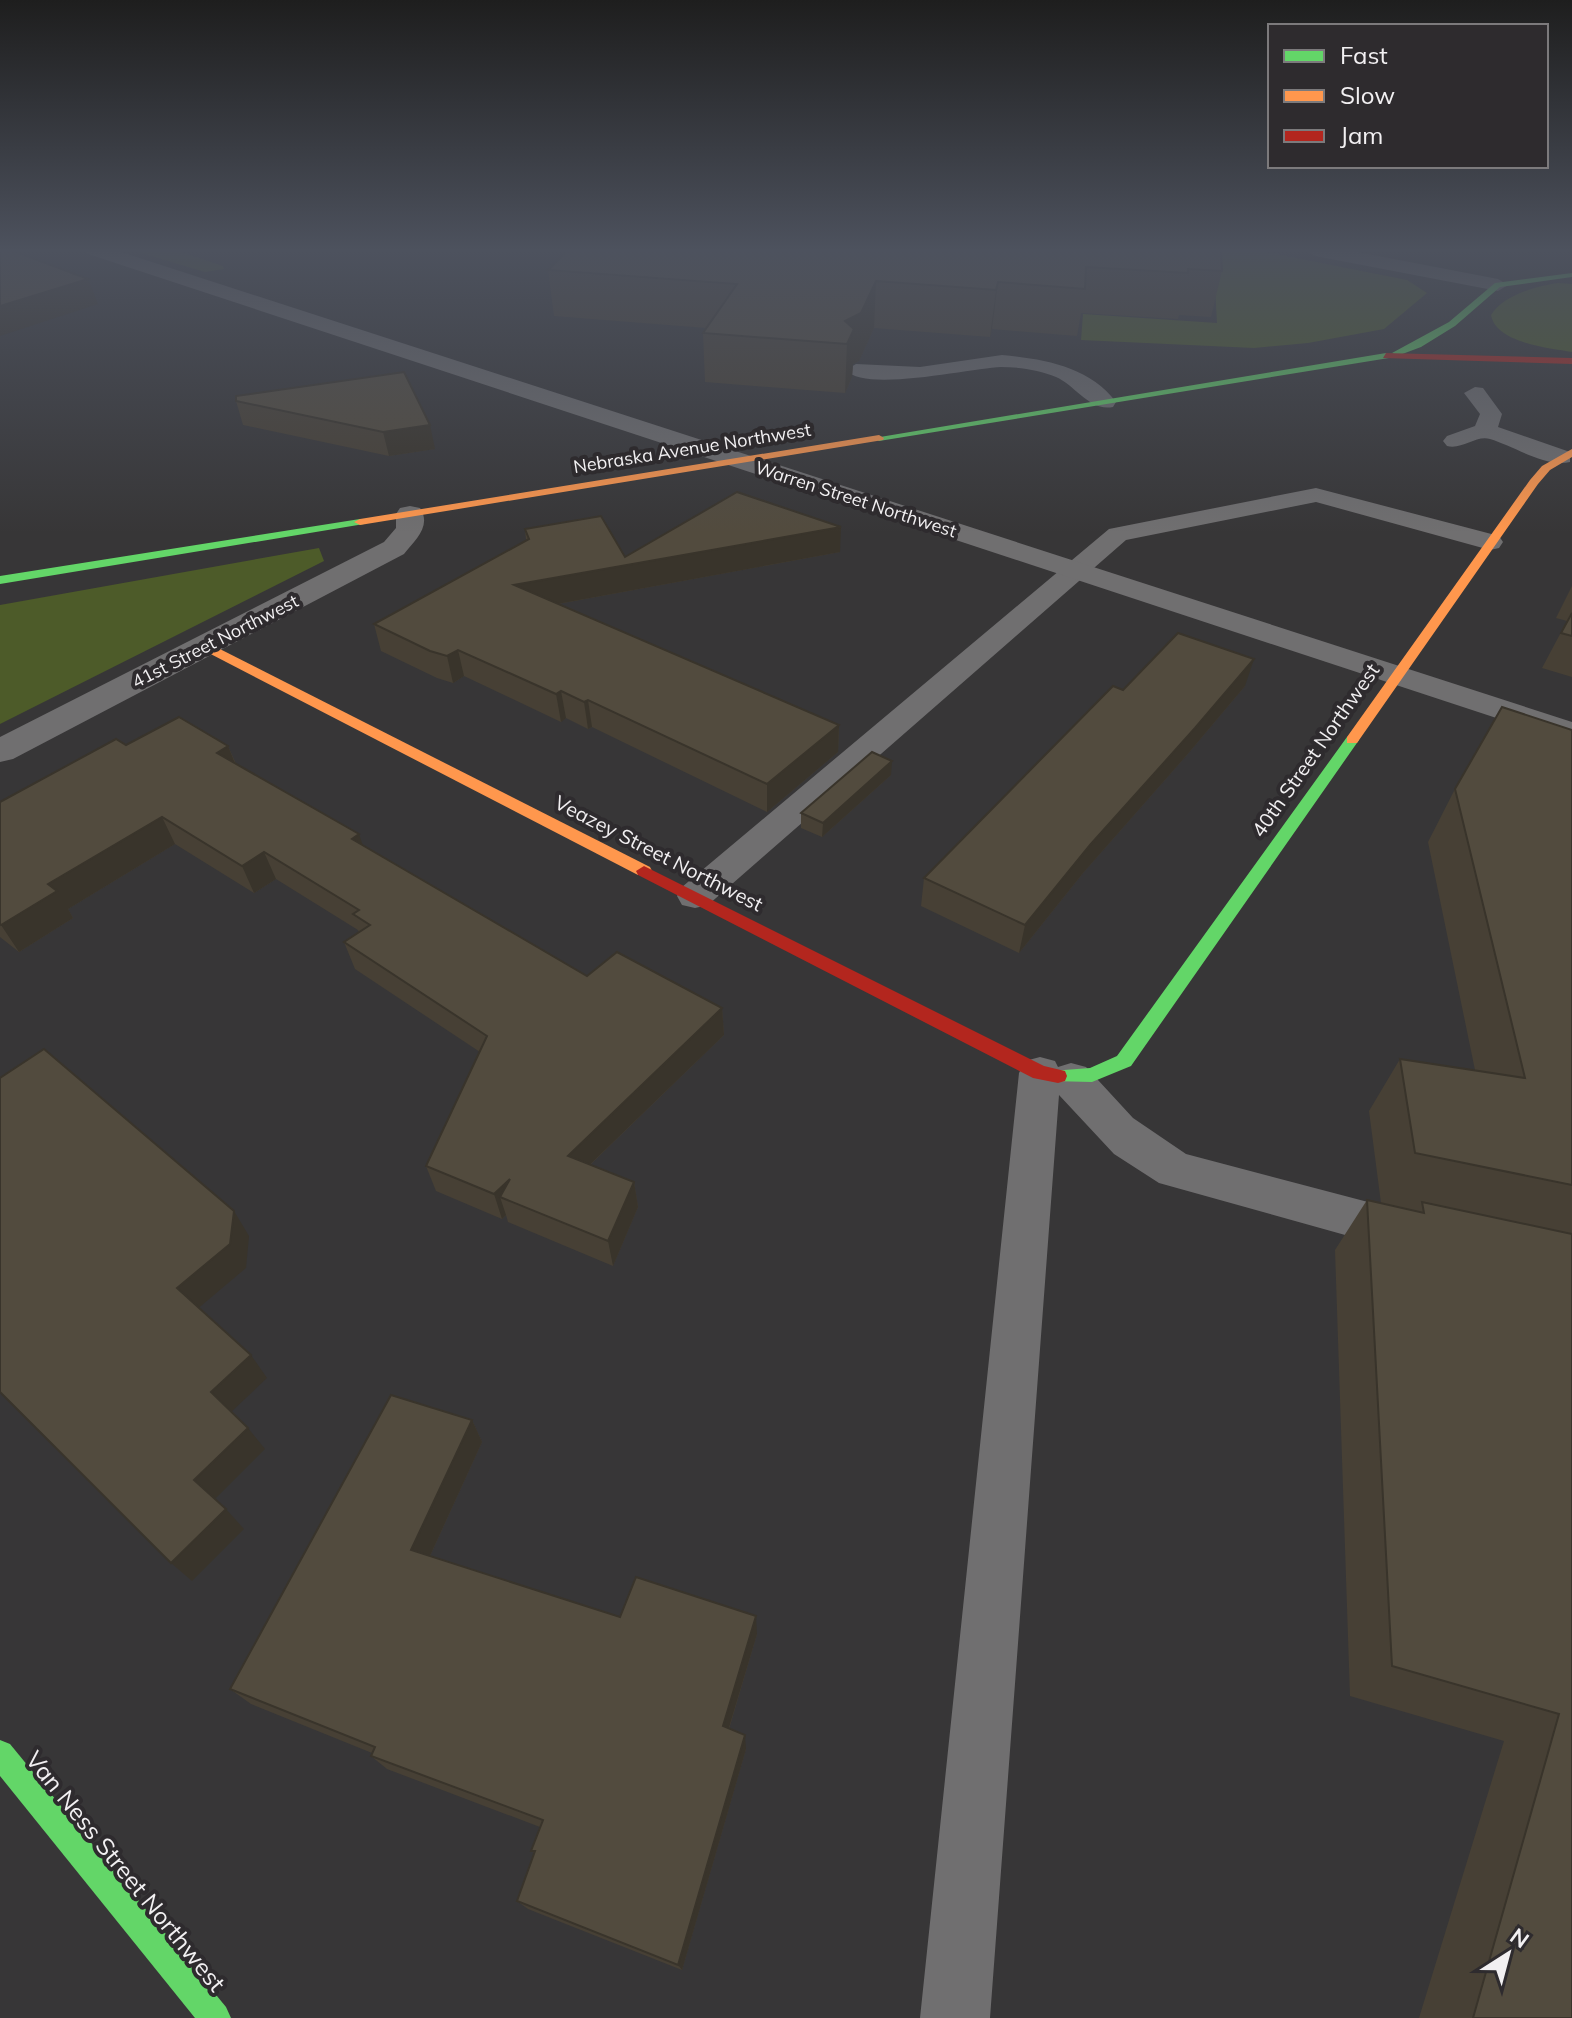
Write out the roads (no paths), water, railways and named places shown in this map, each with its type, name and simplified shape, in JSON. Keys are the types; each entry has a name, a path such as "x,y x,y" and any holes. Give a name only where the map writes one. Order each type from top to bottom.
{"main road":[{"name":"Nebraska Avenue Northwest","path":"1391,355 1419,344"},
{"path":"1514,344 1572,360"},
{"name":"Nebraska Avenue Northwest","path":"0,580 1391,355 1572,360"},
{"name":"40th Street Northwest","path":"1069,1076 1124,1061 1490,542 1534,482 1567,455"},
{"name":"Veazey Street Northwest","path":"206,646 695,896 1069,1076"},
{"name":"Van Ness Street Northwest","path":"0,1754 215,2018"}],"street":[{"name":"Warren Street Northwest","path":"383,344 1572,733"},
{"name":"41st Street Northwest","path":"0,751 394,548 410,529 410,514"}],"lane":[{"path":"856,370 920,373 1002,361 1040,365 1066,373 1105,402"},
{"path":"1475,393 1491,414 1485,430"},
{"path":"1455,441 1485,430 1567,455"},
{"path":"695,896 1118,534 1316,495 1490,542"},
{"path":"1069,1076 1116,1132 1143,1154 1175,1170 1388,1228 1449,1241"},
{"path":"955,2018 1069,1076"}]}
